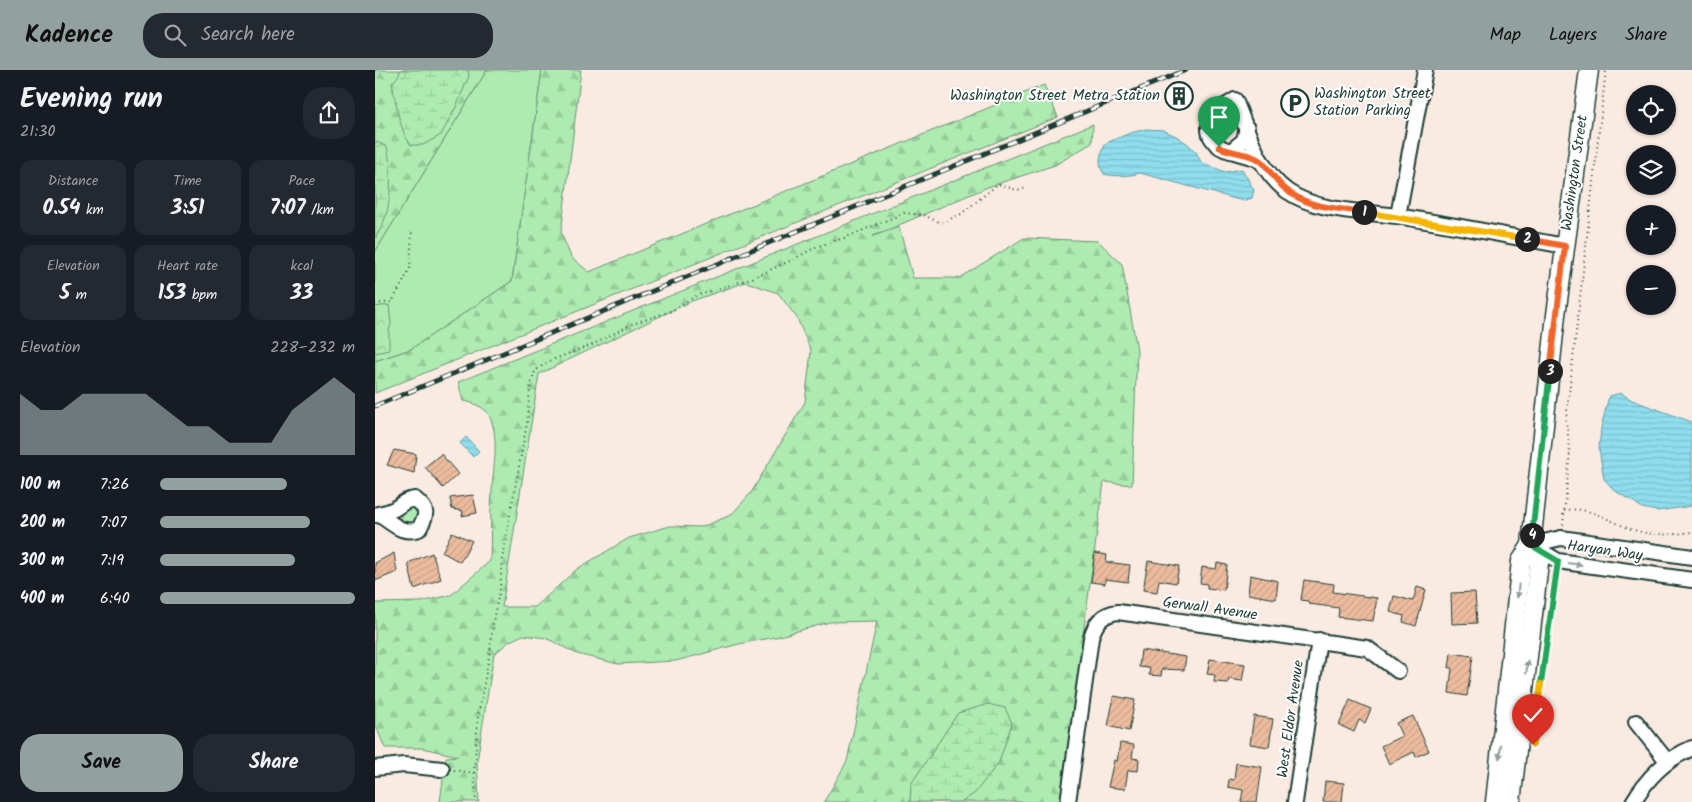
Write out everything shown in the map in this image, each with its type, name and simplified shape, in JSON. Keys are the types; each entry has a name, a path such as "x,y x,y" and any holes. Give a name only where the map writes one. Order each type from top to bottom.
{"main road":[{"name":"Washington Street","path":"1495,802 1521,561 1531,545 1555,321 1589,70"},
{"name":"Washington Street","path":"1511,802 1539,563 1531,545"}],"street":[{"path":"1398,216 1425,70"},
{"path":"1262,162 1252,157 1224,150 1211,138 1209,128 1211,119 1217,112 1235,100 1262,162 1275,180 1305,202 1398,216 1565,246"},
{"path":"1231,151 1244,140 1247,128"},
{"name":"Haryan Way","path":"1531,545 1561,538 1692,557"},
{"name":"Haryan Way","path":"1531,545 1558,561 1692,580"},
{"name":"Gerwall Avenue","path":"1068,802 1091,638 1094,628 1105,616 1111,613 1367,648 1398,671"},
{"name":"West Eldor Avenue","path":"1295,802 1319,640"},
{"path":"1637,722 1667,761"},
{"path":"1633,802 1648,779 1667,761 1692,748"},
{"path":"375,768 404,765 442,769"}],"path":[{"path":"1561,538 1570,452 1566,420 1606,70"},
{"path":"475,802 477,716 491,651 494,615 500,589 502,559 535,371 549,361 592,345 632,324 671,311 696,296 752,278 816,247 847,237 904,213 923,214 941,223 961,214 998,184 1017,190 1028,188"},
{"path":"375,304 392,302 410,269 412,229"},
{"path":"1565,511 1571,509 1584,510 1633,530 1649,533 1665,535 1692,532"},
{"path":"1533,743 1558,561"},
{"path":"442,769 475,773"}],"green space":[{"path":"375,70 487,70 375,252"},
{"path":"400,70 468,70 469,76 456,107 441,135 423,145 411,145 401,124 392,83 399,75"},
{"path":"487,70 542,70 512,281 411,349 375,361 375,252"},
{"path":"542,70 581,70 561,233 571,257 589,272 1044,85 1058,117 375,393 375,361 411,349 512,281"},
{"path":"1093,124 1092,143 1055,165 988,187 873,236 899,227 913,278 959,278 1024,238 1098,241 1122,264 1137,350 1132,485 1104,482 1060,802 824,802 847,761 877,621 830,622 676,661 618,664 577,654 546,638 523,635 510,641 494,654 477,761 479,802 440,802 446,757 458,756 422,748 385,748 375,724 375,603 421,602 451,595 490,561 491,500 495,453 494,433 487,412 477,405 463,401 458,382","holes":["746,282 778,293 797,318 811,351 805,402 751,493 731,515 702,527 670,526 629,538 577,569 535,607 502,607 539,374 692,301"]},
{"path":"375,141 387,147 390,165 390,184 387,213 375,239"},
{"path":"389,305 391,325 389,330 389,350 375,353 375,307"},
{"path":"408,506 416,508 419,512 418,526 403,523 401,513"},
{"path":"988,704 1005,708 1012,723 999,762 975,793 962,802 910,802 911,784 958,713"}],"water":[{"path":"1146,129 1163,130 1176,136 1196,152 1201,162 1225,172 1242,169 1254,190 1252,198 1243,201 1140,173 1122,176 1104,174 1100,159 1106,143 1130,133"},
{"path":"1621,393 1632,400 1692,422 1692,506 1657,511 1642,508 1615,491 1604,479 1599,449 1601,428 1609,396"},
{"path":"466,437 479,451 473,457 460,443"}],"building":[{"name":"Washington Street Metra Station","path":"1180,84 1182,88 1186,86 1191,99 1188,100 1189,105 1179,109 1178,105 1173,107 1167,93 1172,91 1171,88"},
{"path":"394,450 416,454 414,473 387,465"},
{"path":"441,454 458,474 443,488 425,467"},
{"path":"473,495 477,513 462,516 463,511 452,509 450,498"},
{"path":"452,532 472,541 460,562 442,552"},
{"path":"394,553 397,572 375,581 375,563"},
{"path":"432,553 441,579 414,589 408,563"},
{"path":"1095,553 1107,555 1106,562 1130,565 1128,582 1105,579 1105,584 1091,582"},
{"path":"1148,561 1179,566 1176,583 1159,580 1157,592 1143,590"},
{"path":"1217,563 1227,565 1224,590 1207,588 1207,584 1200,583 1202,567 1216,569"},
{"path":"1250,575 1278,581 1276,599 1248,594"},
{"path":"1304,580 1334,584 1333,592 1377,598 1373,621 1338,617 1339,608 1309,604 1308,601 1301,600"},
{"path":"1417,587 1426,590 1416,626 1403,622 1404,616 1390,612 1394,596 1413,601"},
{"path":"1475,592 1477,623 1452,624 1451,593"},
{"path":"1141,650 1186,657 1184,670 1162,669 1161,676 1149,675 1150,668 1139,667"},
{"path":"1451,653 1473,656 1467,696 1449,693 1452,668 1449,668"},
{"path":"1210,659 1245,664 1242,681 1229,679 1228,683 1214,682 1215,675 1207,674"},
{"path":"1114,696 1135,700 1129,731 1108,726"},
{"path":"1350,700 1371,709 1365,723 1359,720 1354,732 1339,725"},
{"path":"1254,716 1273,719 1269,747 1250,744"},
{"path":"1413,716 1429,751 1416,757 1414,752 1389,764 1381,746 1402,736 1396,723"},
{"path":"1120,743 1134,745 1132,758 1139,759 1138,771 1128,770 1125,789 1108,787 1114,760 1117,761"},
{"path":"1236,763 1262,767 1257,802 1241,802 1243,790 1228,787 1229,779 1234,780"},
{"path":"1325,781 1344,783 1342,802 1323,802"}],"railway":[{"path":"375,406 1186,70"}],"place":[{"name":"Washington Street Metra Station","path":"1179,96"},
{"name":"Washington Street Station Parking","path":"1295,103"}],"route":[{"path":"1219,147 1262,162 1275,180 1305,202 1398,216 1565,246 1531,545 1558,561 1533,745"}]}
